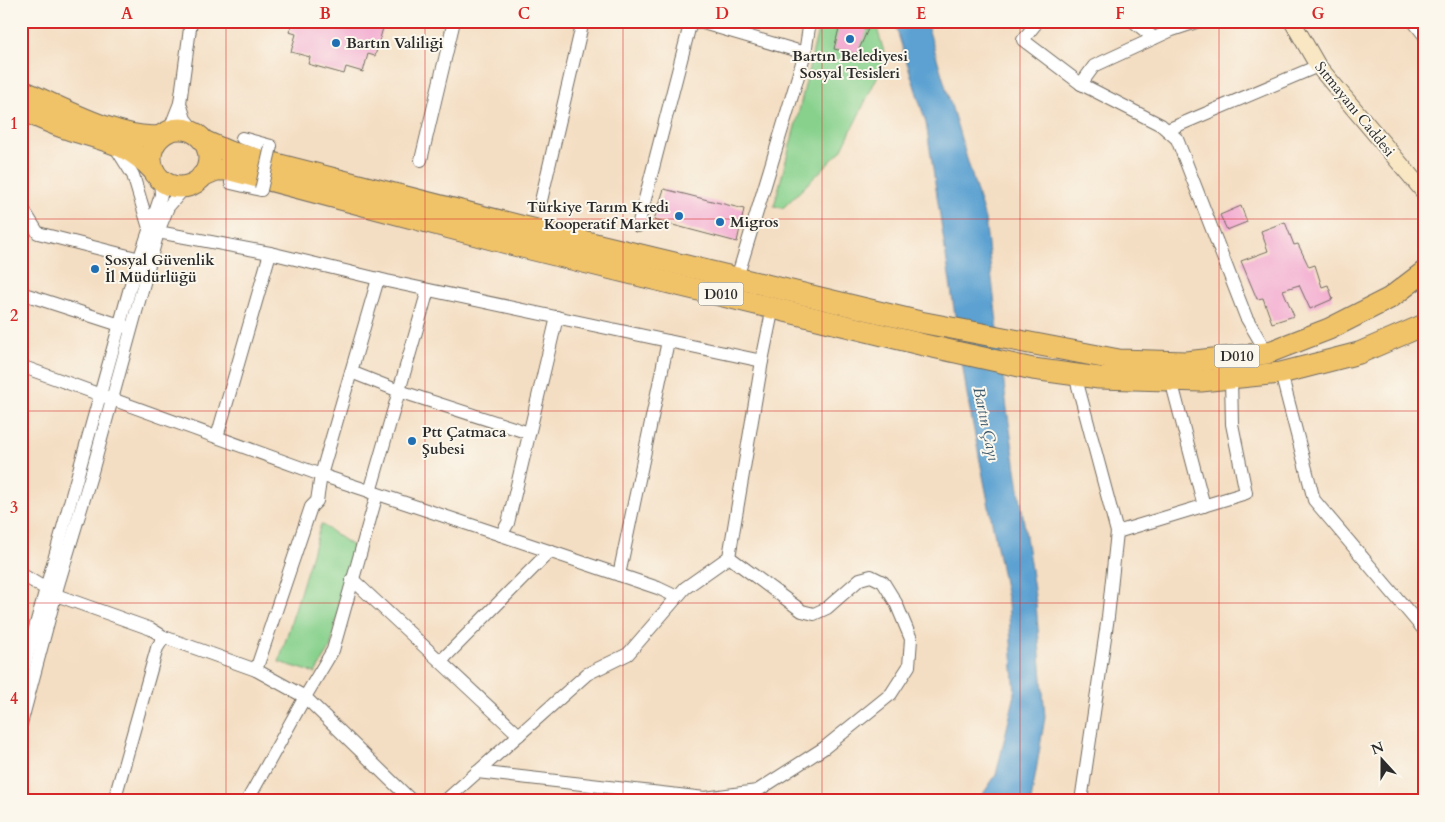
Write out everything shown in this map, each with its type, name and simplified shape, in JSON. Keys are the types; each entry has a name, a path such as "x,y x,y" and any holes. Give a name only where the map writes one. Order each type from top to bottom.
{"highway":[{"path":"21,90 73,114 132,134 147,138 179,129 200,137 229,152 521,237"},
{"path":"21,110 66,128 130,149 143,158 157,174 177,186 194,181 216,170 231,170 521,237"},
{"path":"157,174 152,152 165,133"},
{"path":"194,181 209,159 200,137"},
{"name":"D010","path":"521,237 737,278 920,322 1119,360 1186,362 1267,353 1329,329 1390,298 1424,272"},
{"name":"D010","path":"521,237 773,307 924,345 1033,369 1099,378 1201,381 1281,373 1359,353 1424,325"}],"street":[{"path":"165,133 180,104 191,21"},
{"path":"420,160 454,21"},
{"path":"540,205 583,21"},
{"path":"638,226 691,21"},
{"path":"696,21 805,53"},
{"path":"737,278 805,53 810,21"},
{"path":"1038,21 1023,40 1081,84 1167,130 1177,139 1246,317 1267,353"},
{"path":"1133,21 1154,38"},
{"path":"1081,84 1094,66 1154,38 1199,21"},
{"name":"Sıtmayanı Caddesi","path":"1292,21 1318,66 1424,192"},
{"path":"1414,21 1424,35"},
{"path":"1167,130 1318,66"},
{"path":"180,104 185,119 200,137"},
{"path":"231,183 261,190 271,146 242,138"},
{"path":"110,142 133,175 154,230"},
{"path":"21,724 51,593 154,230 160,195 157,174"},
{"path":"126,326 140,259 168,207 194,181"},
{"path":"21,206 38,233 140,259"},
{"path":"154,230 270,252 378,279 762,361"},
{"path":"217,437 270,252"},
{"path":"256,670 311,507 317,501 321,475 378,279"},
{"path":"247,801 333,650 399,391 428,290"},
{"path":"21,293 126,326"},
{"path":"445,801 587,674 628,654 685,588 729,557 773,307"},
{"path":"502,535 508,524 557,317"},
{"path":"619,575 668,340"},
{"path":"21,366 321,475 658,588 677,598"},
{"path":"351,372 399,391 529,433"},
{"path":"1281,373 1314,500 1424,630"},
{"path":"1075,375 1117,532 1108,617 1081,801"},
{"path":"1117,532 1246,493 1232,424 1231,378"},
{"path":"1171,380 1204,506"},
{"path":"441,661 550,551"},
{"path":"477,772 705,798 757,791 824,748 891,694 908,666 911,640 896,603 883,582 871,576 860,579 827,608 814,614 802,611 729,557"},
{"path":"21,574 51,593 256,670 305,697 412,801"},
{"path":"352,579 519,736"},
{"path":"21,678 51,593"},
{"path":"114,801 157,648 164,637"}],"green space":[{"path":"820,21 875,21 886,59 841,151 783,208 774,206 798,115"},
{"path":"321,524 354,547 330,649 315,673 279,662"}],"water":[{"name":"Bartın Çayı","path":"894,21 926,21 985,219 1007,409 1036,603 1045,717 1031,801 978,801 996,775 1015,694 1008,603 967,395 926,123"}],"building":[{"name":"Bartın Valiliği","path":"293,21 385,21 375,56 368,54 363,72 346,67 344,74 308,64 310,57 291,52 296,34 289,32"},
{"name":"Bartın Belediyesi Sosyal Tesisleri","path":"840,24 868,29 857,54 834,49"},
{"path":"664,189 744,209 737,242 654,220"},
{"path":"1241,206 1247,222 1227,230 1220,215"},
{"path":"1285,222 1294,245 1298,244 1309,267 1315,265 1322,287 1328,285 1333,299 1310,309 1299,285 1283,290 1294,316 1272,323 1263,298 1257,299 1241,261 1268,251 1261,231"}],"place":[{"name":"Bartın Belediyesi Sosyal Tesisleri","path":"850,39"},
{"name":"Bartın Valiliği","path":"336,43"},
{"name":"Türkiye Tarım Kredi Kooperatif Market","path":"679,216"},
{"name":"Migros","path":"720,222"},
{"name":"Sosyal Güvenlik İl Müdürlüğü","path":"95,269"},
{"name":"Ptt Çatmaca Şubesi","path":"412,441"}]}
